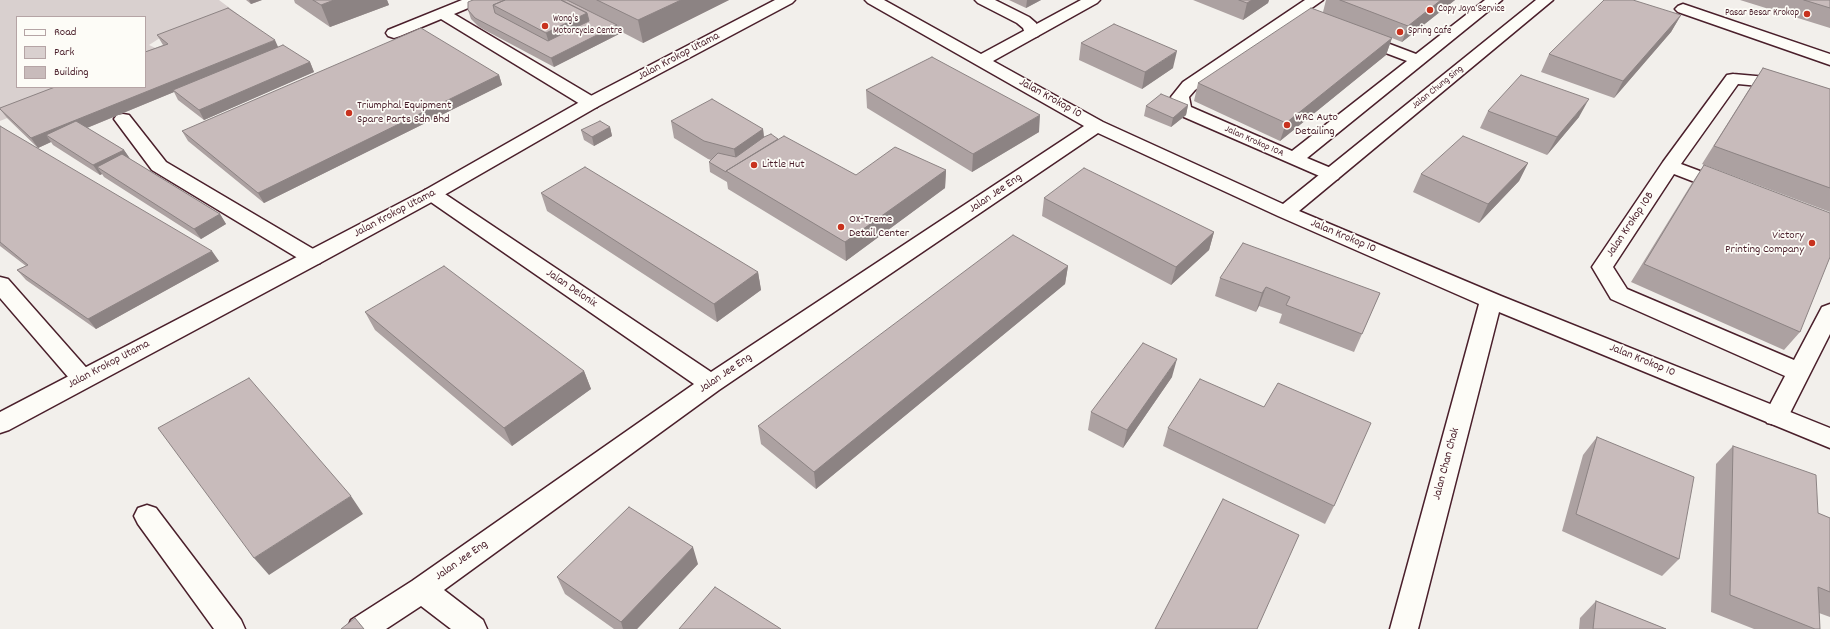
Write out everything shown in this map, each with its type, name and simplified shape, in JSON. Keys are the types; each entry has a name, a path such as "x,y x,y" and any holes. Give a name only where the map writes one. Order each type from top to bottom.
{"street":[{"path":"394,33 475,0"},
{"name":"Jalan Krokop Utama","path":"0,423 313,258 432,194 591,103 788,0"},
{"name":"Jalan Krokop 10","path":"873,0 1097,126 1285,212 1491,300 1830,438"},
{"path":"983,0 1023,20 1030,26 1032,33"},
{"path":"981,61 1092,0"},
{"name":"Jalan Krokop 10A","path":"1306,7 1189,86 1180,97 1184,110 1294,159 1494,0"},
{"name":"Jalan Chung Sing","path":"1285,212 1545,0"},
{"path":"1683,9 1830,60"},
{"path":"442,13 591,103"},
{"path":"1346,33 1418,60"},
{"name":"Jalan Krokop 10B","path":"1799,372 1619,294 1602,267 1670,166 1733,78 1760,81 1830,104"},
{"path":"124,119 159,166 313,258"},
{"name":"Jalan Jee Eng","path":"361,629 422,590 711,384 1097,126"},
{"path":"1294,159 1331,175"},
{"path":"1670,166 1743,193"},
{"name":"Jalan Delonix","path":"432,194 711,384"},
{"path":"0,284 83,379"},
{"name":"Jalan Chan Chak","path":"1404,629 1491,300"},
{"path":"1776,416 1830,312"},
{"path":"147,516 231,629"},
{"path":"422,590 473,629"}],"green space":[{"path":"0,0 219,0 239,15 160,38 149,45 166,53 146,61 146,16 16,16 16,88 80,88 0,121"}],"building":[{"path":"313,0 334,0 321,5"},
{"path":"473,0 505,0 493,5 495,13 548,41 589,21 587,13 561,0 567,0 617,25 551,58 475,18 468,10 468,2"},
{"path":"505,0 561,0 587,13 546,33 493,5"},
{"path":"597,0 681,0 638,20"},
{"path":"1239,0 1252,0 1247,3"},
{"path":"1340,0 1441,0 1408,26"},
{"path":"1604,0 1633,0 1681,15 1623,81 1549,54"},
{"path":"1804,0 1830,0 1830,8"},
{"path":"228,8 275,40 31,138 0,109 52,88 146,88 146,52 168,44 157,35"},
{"path":"1311,8 1392,38 1286,123 1198,83"},
{"path":"1114,24 1177,51 1145,72 1081,43"},
{"name":"Triumphal Equipment Spare Parts Sdn Bhd","path":"421,28 499,75 258,193 182,131"},
{"path":"283,45 310,62 199,110 173,90"},
{"path":"932,57 1040,115 973,154 866,90"},
{"path":"1763,68 1830,89 1830,188 1714,146"},
{"path":"1521,75 1589,99 1557,137 1488,111"},
{"path":"1161,94 1188,105 1173,118 1146,106"},
{"path":"712,99 763,129 734,149 704,141 671,121"},
{"path":"76,121 124,150 93,165 46,135"},
{"path":"600,121 610,127 592,137 581,130"},
{"path":"0,126 212,251 88,319 17,270 28,265 0,242"},
{"path":"771,134 778,139 726,172 709,162 718,153 736,157 764,137"},
{"name":"OX-Treme Detail Center","path":"784,136 856,175 895,147 946,170 845,242 726,171"},
{"path":"1463,136 1528,163 1488,204 1421,174"},
{"path":"122,154 220,214 194,229 97,167"},
{"path":"1704,165 1830,213 1830,257 1800,332 1644,264"},
{"path":"585,167 758,272 714,304 541,193"},
{"path":"1084,168 1214,232 1176,267 1044,198"},
{"path":"1013,235 1068,266 814,472 758,426"},
{"path":"1243,243 1380,293 1362,334 1286,305 1290,297 1266,287 1262,293 1220,278"},
{"path":"444,266 584,371 504,428 365,312"},
{"path":"1143,343 1177,359 1127,430 1091,412"},
{"path":"249,378 351,496 254,558 158,428"},
{"path":"1200,379 1264,407 1278,383 1371,423 1334,506 1168,428"},
{"path":"1597,437 1694,477 1679,559 1576,514"},
{"path":"1733,446 1816,475 1818,513 1830,518 1830,592 1818,587 1820,629 1815,629 1730,595"},
{"path":"1223,499 1299,535 1257,629 1155,629"},
{"path":"629,507 693,547 621,622 557,577"},
{"path":"715,587 781,629 679,629"},
{"path":"1596,601 1666,629 1593,629"},
{"path":"355,618 364,629 341,629"}],"place":[{"name":"Copy Jaya Service","path":"1430,10"},
{"name":"Pasar Besar Krokop","path":"1807,14"},
{"name":"Wong's Motorcycle Centre","path":"545,26"},
{"name":"Spring Cafe","path":"1400,32"},
{"name":"Triumphal Equipment Spare Parts Sdn Bhd","path":"349,113"},
{"name":"WRC Auto Detailing","path":"1287,125"},
{"name":"Little Hut","path":"754,165"},
{"name":"OX-Treme Detail Center","path":"841,227"},
{"name":"Victory Printing Company","path":"1812,243"}]}
